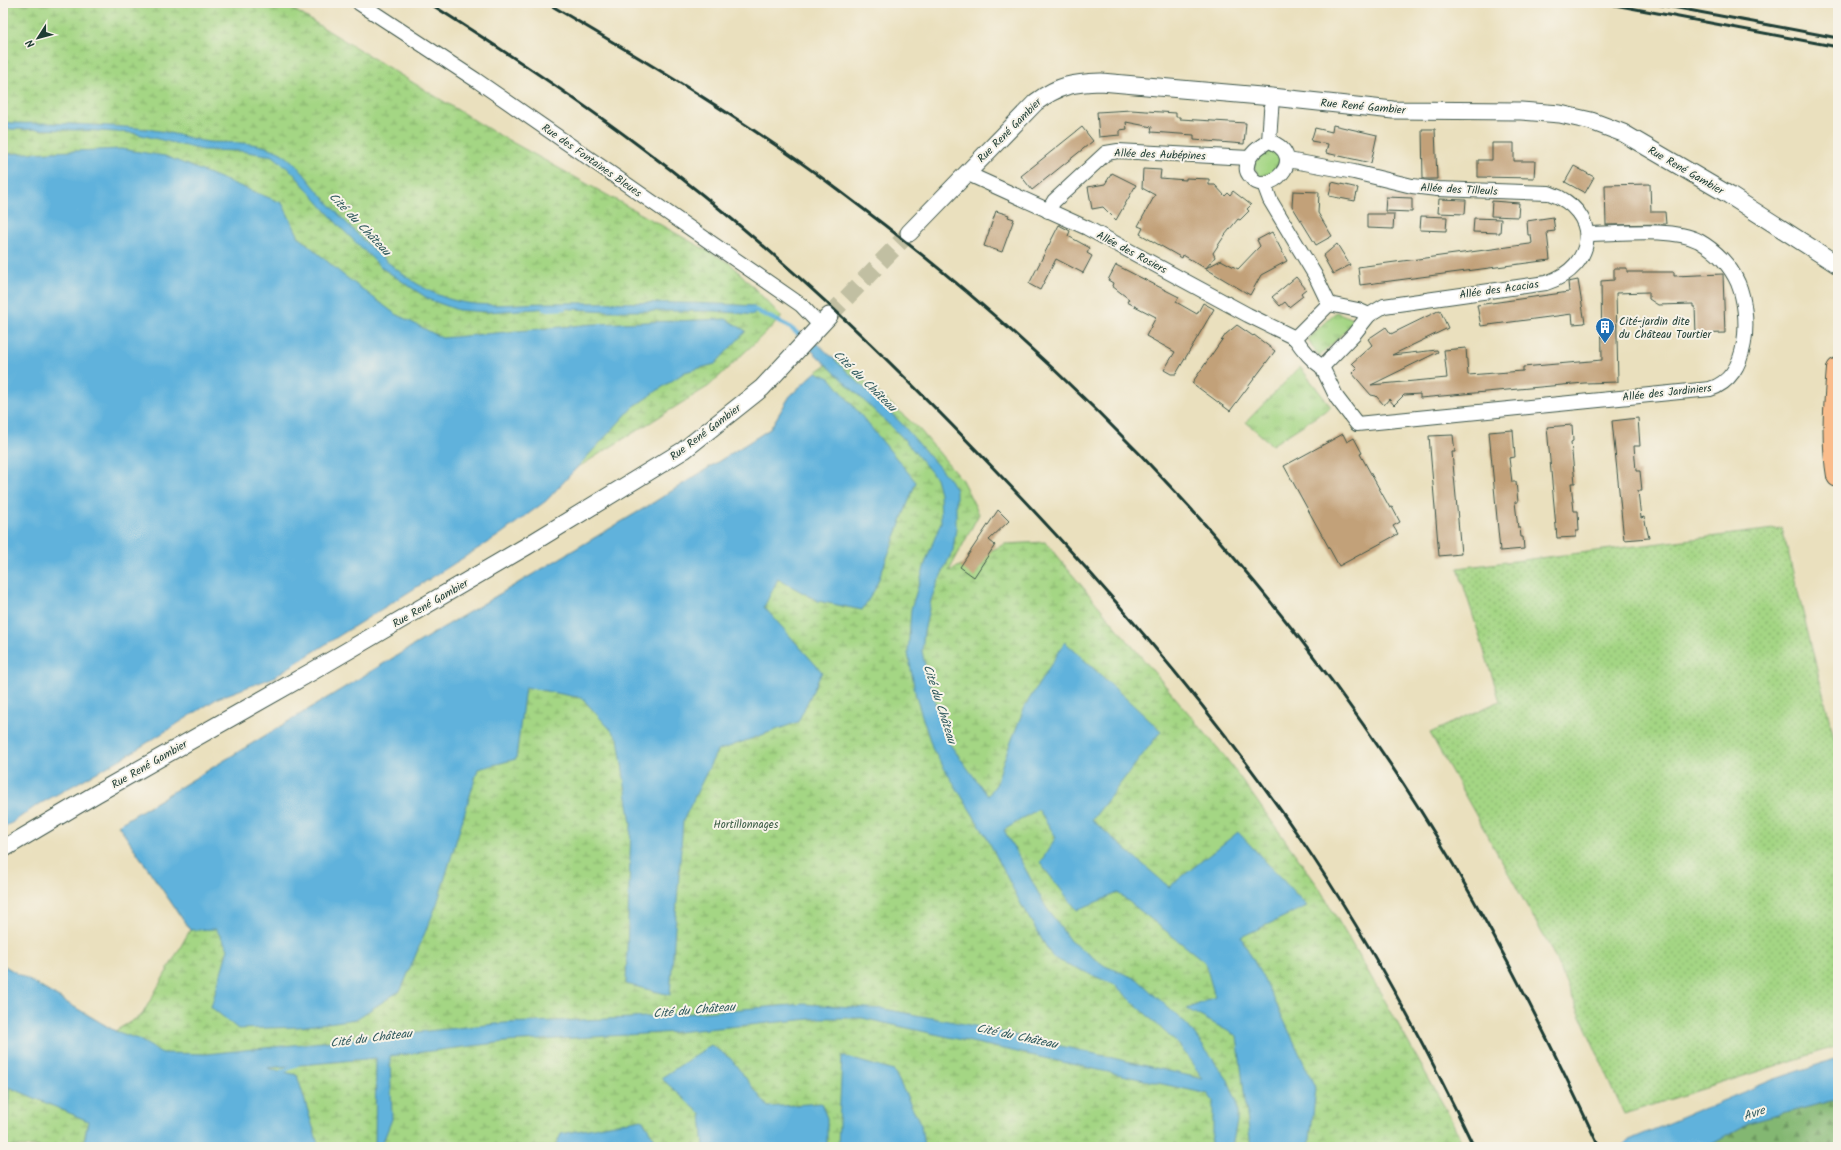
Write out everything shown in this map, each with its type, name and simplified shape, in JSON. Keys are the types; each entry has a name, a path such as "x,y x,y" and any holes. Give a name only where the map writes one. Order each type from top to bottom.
{"main road":[{"path":"1838,369 1834,411 1834,440 1838,476"}],"street":[{"name":"Rue des Fontaines Bleues","path":"359,3 476,80 824,321"},
{"name":"Rue René Gambier","path":"909,232 1036,102 1051,91 1075,83 1101,82 1272,97 1393,110 1545,113 1560,114 1591,121 1623,133 1729,195 1838,265"},
{"path":"1269,141 1272,97"},
{"path":"1269,141 1279,145 1286,152 1288,160 1285,170 1272,182 1258,184 1247,171 1249,158 1260,146 1269,141"},
{"name":"Allée des Aubépines","path":"1048,211 1054,201 1106,153 1118,151 1249,158"},
{"name":"Allée des Tilleuls","path":"1288,160 1354,172 1412,186 1437,190 1549,193 1569,203 1585,224 1587,234"},
{"name":"Allée des Rosiers","path":"966,173 1087,228 1248,315 1295,338"},
{"path":"1264,184 1270,200 1315,274 1330,304"},
{"name":"Allée des Jardiniers","path":"1322,367 1337,398 1357,424 1710,389 1724,382 1730,376 1741,355 1744,343 1745,312 1740,289 1731,271 1722,259 1698,241 1684,235 1669,233 1587,234"},
{"name":"Allée des Acacias","path":"1369,315 1384,306 1546,283 1557,279 1566,275 1574,267 1586,246 1587,234"},
{"path":"1330,304 1358,310 1369,315 1354,334 1322,367 1304,353 1295,338 1330,304"},
{"name":"Rue René Gambier","path":"3,849 507,558 653,470 684,450 762,388 824,321"}],"green space":[{"path":"3,3 283,3 492,131 731,264 782,317 709,386 3,824"},
{"path":"1268,148 1277,150 1283,162 1273,172 1260,177 1256,172 1255,164 1258,158"},
{"path":"1336,312 1356,320 1320,356 1312,347 1308,338"},
{"name":"Hortillonnages","path":"838,357 920,430 962,480 979,514 949,571 1005,544 1045,542 1226,758 1318,886 1449,1115 1464,1147 3,1147 3,965 115,1031 142,1015 190,930 118,825 439,630 648,506 770,429 790,396 816,372"},
{"path":"1300,367 1331,407 1272,445 1246,422"},
{"path":"1782,528 1838,754 1838,1046 1624,1114 1551,949 1430,733 1500,701 1458,568"},
{"path":"1838,1099 1838,1147 1705,1147 1748,1123"}],"water":[{"path":"3,122 77,124 137,128 162,131 209,142 246,143 273,149 293,162 323,197 380,256 414,282 431,292 449,299 486,305 550,303 728,304 754,306 754,315 716,311 608,311 554,308 487,312 458,310 430,300 382,268 341,228 293,173 273,156 240,151 202,150 133,133 80,130 3,129"},
{"path":"121,149 165,156 282,203 299,237 342,274 394,313 442,338 593,324 726,319 746,331 715,364 685,372 633,407 546,501 498,536 272,678 218,698 128,755 36,806 3,829 3,154"},
{"path":"817,343 901,423 950,480 956,490 956,528 953,550 931,600 924,632 922,651 927,675 946,739 988,796 997,783 1002,765 1025,706 1065,642 1161,731 1092,820 1169,887 1238,832 1307,906 1241,937 1273,997 1316,1089 1309,1147 1251,1147 1237,1036 1187,1009 1215,997 1205,962 1118,893 1077,910 1040,863 1056,837 1038,809 1004,830 1046,907 1070,941 1105,966 1137,979 1188,1026 1228,1080 1237,1102 1237,1121 1232,1147 1210,1147 1213,1130 1213,1101 1208,1094 862,1018 820,1018 677,1032 505,1042 390,1056 392,1119 383,1142 383,1147 375,1147 376,1058 268,1068 297,1075 319,1147 83,1147 88,1121 9,1087 7,1147 3,1147 3,965 115,1031 138,1039 162,1053 206,1054 505,1023 632,1018 804,1004 884,1009 975,1026 1203,1079 1180,1046 1115,985 1053,958 1022,906 986,836 933,750 916,697 908,653 911,609 927,558 941,522 940,493 936,478 903,438 810,349"},
{"path":"816,372 830,378 916,482 875,589 862,610 818,601 778,579 764,607 822,672 798,722 717,751 683,821 670,995 626,984 631,824 618,738 582,698 525,687 516,759 478,769 437,904 401,990 356,1019 299,1027 238,1029 211,1007 228,949 216,929 190,930 118,825 439,630 648,506 770,429 790,396"},
{"path":"711,1045 731,1059 768,1107 821,1103 827,1118 827,1147 704,1147 701,1114 661,1078"},
{"path":"842,1056 894,1071 921,1125 924,1147 838,1147"},
{"name":"Avre","path":"1838,1058 1838,1099 1748,1123 1705,1147 1622,1147 1629,1140 1772,1080"},
{"path":"642,1119 660,1147 555,1147 561,1134"}],"building":[{"path":"1131,110 1176,113 1176,117 1180,117 1180,119 1246,123 1244,144 1194,140 1194,135 1151,132 1152,127 1126,122 1127,129 1120,130 1120,135 1099,137 1097,112"},
{"path":"1333,125 1377,135 1371,163 1326,153 1328,144 1311,141 1315,128 1332,132"},
{"path":"1082,127 1093,141 1032,190 1021,176"},
{"path":"1422,129 1435,129 1437,179 1423,179"},
{"path":"1492,143 1514,143 1514,161 1535,161 1534,178 1478,177 1478,160 1492,160"},
{"path":"1574,166 1594,177 1585,193 1565,182"},
{"path":"1143,169 1161,170 1160,178 1186,180 1186,178 1209,179 1209,185 1215,185 1225,196 1228,193 1230,195 1233,191 1251,205 1247,209 1249,211 1240,220 1238,219 1225,235 1213,253 1215,257 1206,268 1221,260 1238,269 1260,246 1257,240 1272,232 1287,261 1261,275 1250,295 1183,255 1182,258 1140,234 1143,228 1138,226 1155,195 1142,188"},
{"path":"1112,173 1136,185 1116,220 1103,207 1092,209 1088,187 1105,184"},
{"path":"1332,182 1358,188 1355,201 1329,196"},
{"path":"1650,184 1651,212 1665,212 1666,224 1606,225 1605,185"},
{"path":"1293,191 1319,192 1318,213 1332,236 1316,245 1292,206"},
{"path":"1386,197 1412,198 1412,212 1385,211"},
{"path":"1439,199 1466,200 1465,214 1438,213"},
{"path":"1492,201 1519,203 1518,217 1491,216"},
{"path":"996,211 1009,215 1008,217 1014,219 1002,252 984,246"},
{"path":"1367,214 1394,214 1393,229 1367,228"},
{"path":"1421,216 1447,217 1446,231 1420,230"},
{"path":"1553,217 1555,231 1547,232 1550,260 1360,285 1358,267 1530,244 1532,243 1531,235 1528,235 1527,221"},
{"path":"1474,218 1501,219 1500,233 1473,232"},
{"path":"1059,225 1070,231 1068,236 1090,248 1087,253 1092,256 1083,273 1056,259 1040,290 1029,284"},
{"path":"1337,244 1350,265 1333,274 1323,256"},
{"path":"1116,265 1179,297 1176,302 1197,314 1203,303 1214,309 1176,374 1171,374 1164,370 1175,352 1146,336 1156,317 1127,302 1129,299 1112,286 1113,283 1108,280"},
{"path":"1614,268 1627,268 1627,272 1674,272 1674,276 1723,274 1725,333 1696,334 1695,307 1693,307 1693,304 1658,305 1649,299 1649,292 1616,293 1618,382 1584,383 1420,398 1420,394 1404,395 1394,405 1389,399 1384,405 1376,396 1371,395 1352,373 1357,368 1352,363 1372,345 1368,339 1386,327 1391,334 1440,310 1448,328 1392,355 1437,350 1438,352 1371,385 1447,378 1444,350 1466,348 1468,375 1523,371 1523,367 1602,360 1601,281 1614,280"},
{"path":"1296,277 1306,289 1301,293 1303,296 1289,307 1285,302 1280,306 1272,297"},
{"path":"1578,280 1585,323 1573,324 1572,314 1481,326 1477,305 1569,292 1568,282"},
{"path":"1237,325 1253,336 1254,335 1275,351 1230,411 1192,383 1226,334"},
{"path":"1638,418 1640,446 1634,446 1636,471 1640,471 1642,491 1638,491 1641,518 1644,517 1649,538 1624,540 1612,421"},
{"path":"1572,425 1573,441 1571,442 1575,483 1571,483 1574,511 1578,511 1579,531 1576,531 1576,537 1557,538 1547,427"},
{"path":"1513,430 1515,457 1509,458 1512,482 1516,482 1518,502 1515,502 1518,528 1520,528 1521,537 1523,537 1524,549 1500,551 1489,432"},
{"path":"1343,434 1347,442 1354,438 1362,453 1360,454 1390,508 1392,507 1400,522 1393,526 1398,534 1339,566 1284,466"},
{"path":"1453,435 1455,452 1452,452 1461,554 1439,556 1429,436"},
{"path":"998,510 1009,521 989,540 995,545 974,577 960,567"}],"waterway":[{"name":"Cité du Château","path":"544,309 564,308"},
{"name":"Cité du Château","path":"749,309 755,310 788,326 801,336"},
{"name":"Cité du Château","path":"278,1074 300,1062"}],"tunnel":[{"path":"829,316 909,233"}],"railway":[{"path":"429,3 508,54 587,108 687,182 734,221 826,302 914,386 1040,517 1157,650 1231,742 1300,838 1325,875 1393,989 1435,1067 1474,1147"},
{"path":"547,3 697,93 770,141 841,192 931,262 1018,337 1101,415 1181,498 1256,584 1326,674 1392,767 1453,864 1492,933 1547,1039 1599,1147"},
{"path":"1604,3 1838,47"},
{"path":"1651,3 1838,38"}],"place":[{"name":"Cité-jardin dite du Château Tourtier","path":"1605,344"}]}
